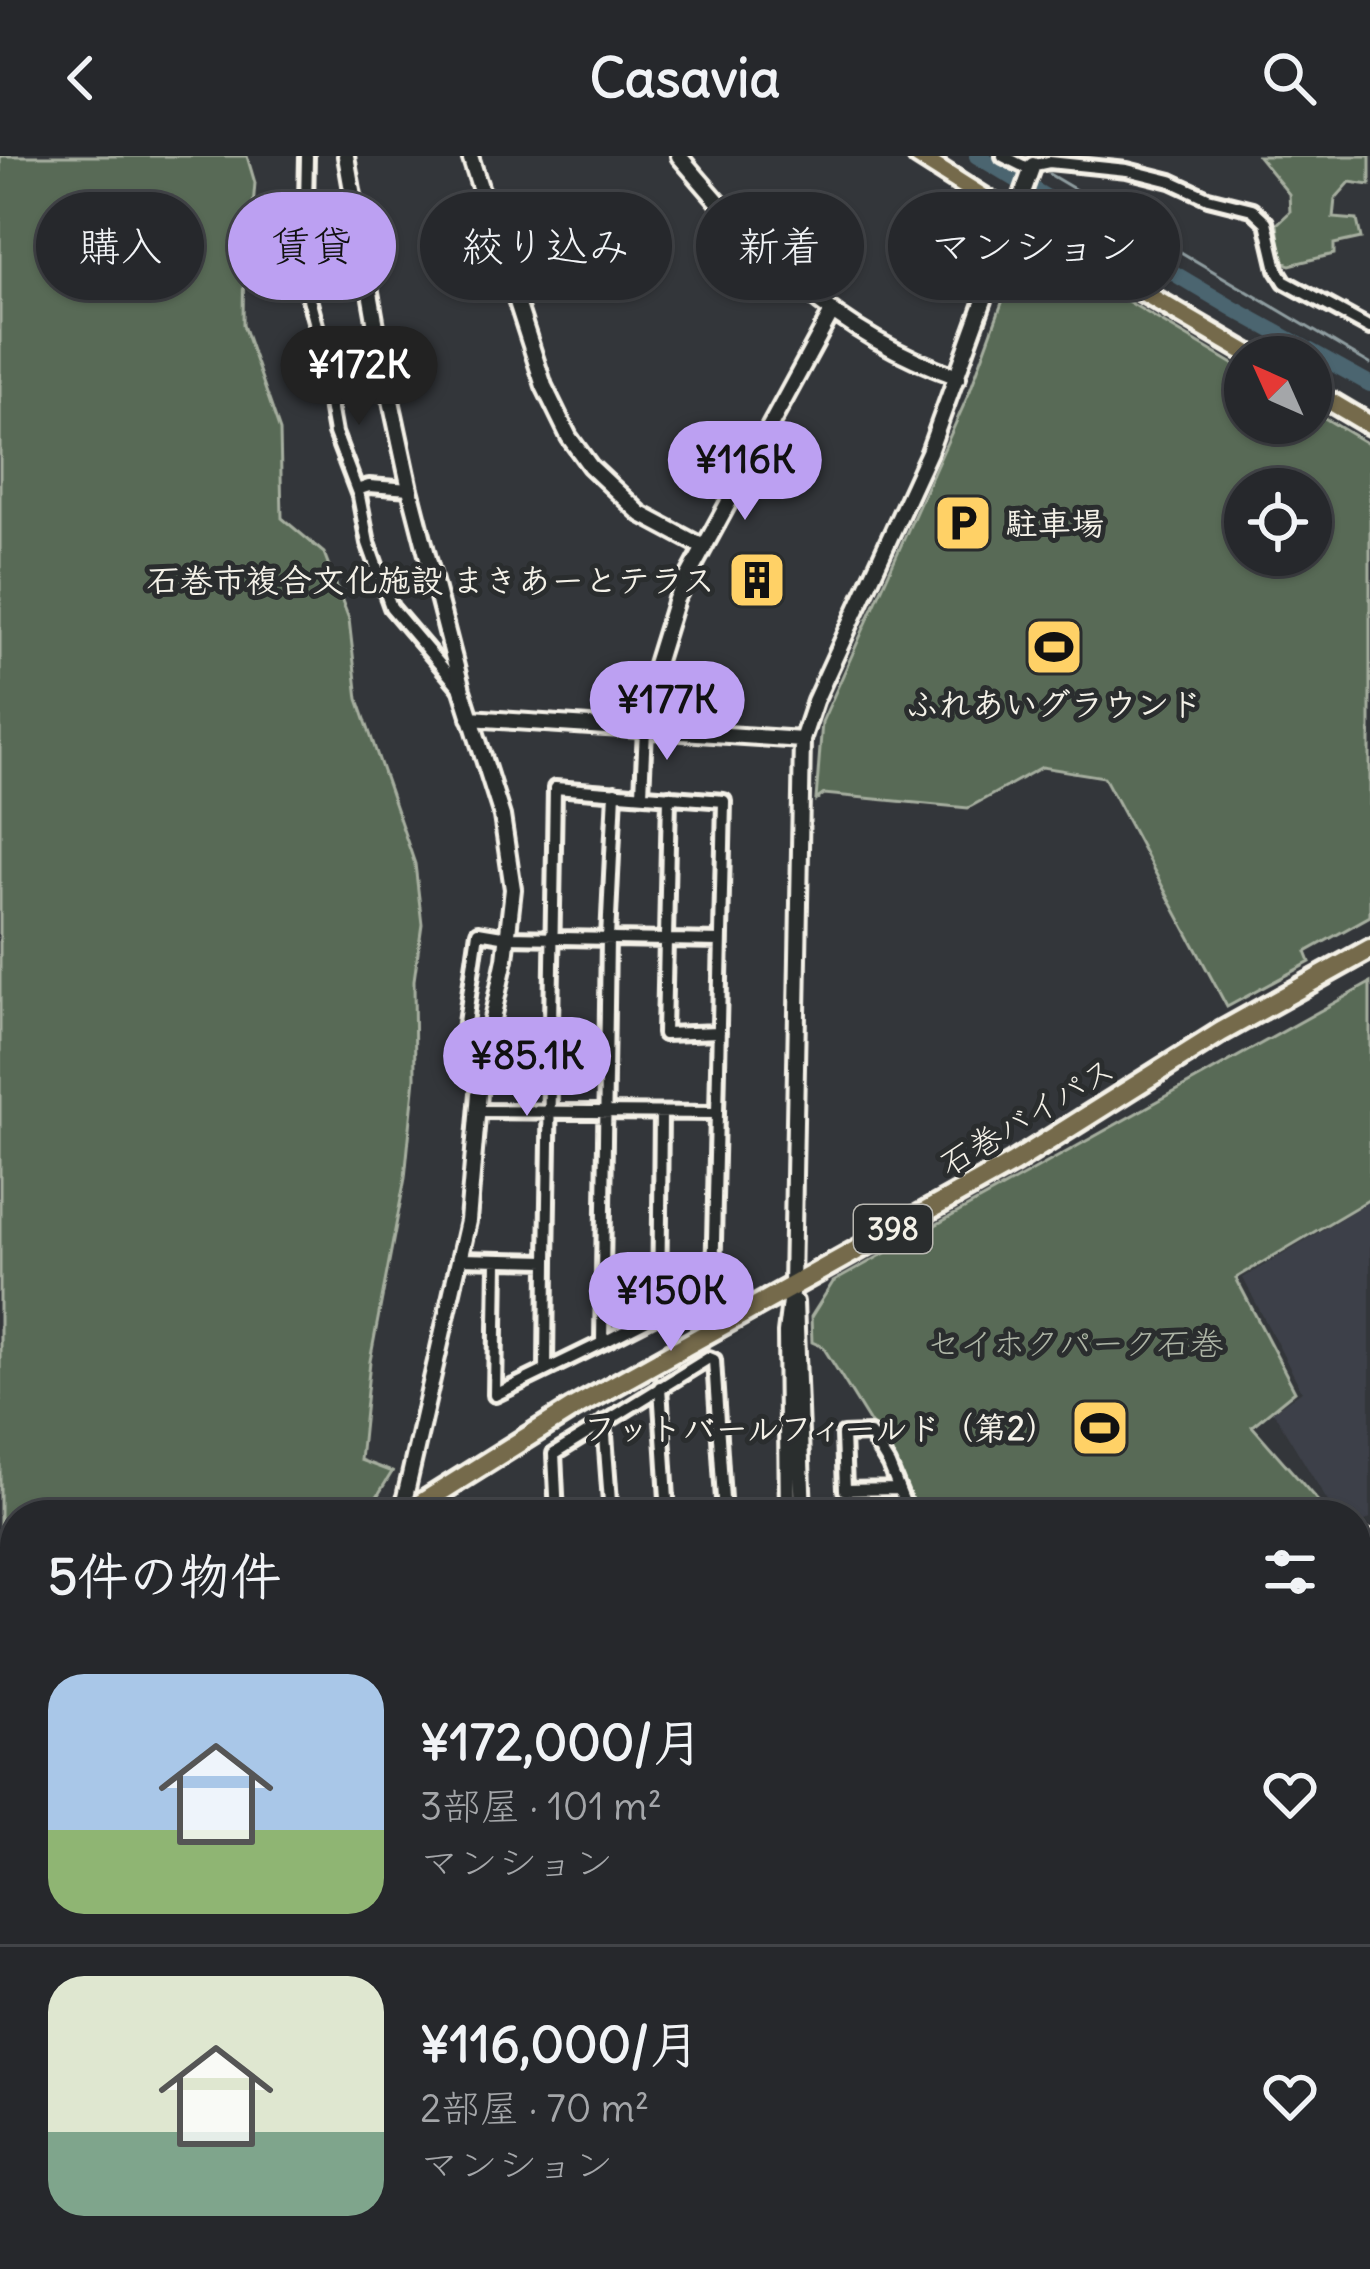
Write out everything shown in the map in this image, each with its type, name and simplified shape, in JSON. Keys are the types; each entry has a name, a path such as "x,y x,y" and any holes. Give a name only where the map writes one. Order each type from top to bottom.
{"highway":[{"name":"石巻バイパス","path":"425,1500 572,1409 1012,1162 1221,1032 1370,950"}],"main road":[{"path":"918,156 975,192"},
{"path":"1156,300 1224,339"},
{"path":"1332,403 1370,425"}],"street":[{"path":"306,192 307,156"},
{"path":"346,156 353,192"},
{"path":"470,156 544,386 568,437 590,466 641,514 703,547"},
{"path":"679,156 758,249 831,314 892,349 958,377"},
{"path":"1003,156 1032,170 1049,162 1127,170 1252,208 1266,222 1277,269 1286,282 1370,328"},
{"path":"1025,192 1032,170"},
{"path":"308,300 335,433 391,607 462,690"},
{"path":"372,300 410,489 462,690 508,842 512,889 508,937 481,1070 473,1184 409,1500"},
{"path":"788,1500 786,1333 792,1285 802,740 815,701 914,485 986,300"},
{"path":"642,794 649,695 665,631 703,547 831,314"},
{"path":"322,363 380,350"},
{"path":"357,490 369,486 410,489"},
{"path":"425,646 449,640"},
{"path":"470,718 802,740"},
{"path":"497,1261 495,1395 546,1370 659,1314 713,1284 724,801 556,788 546,1370"},
{"path":"602,1342 615,792"},
{"path":"668,796 664,1034 719,1032"},
{"path":"481,1070 470,1061 463,1037 478,932 508,937 720,941"},
{"path":"479,1112 717,1113"},
{"path":"659,1314 661,1113"},
{"path":"460,1259 548,1261"},
{"path":"792,1285 798,1325 803,1500"},
{"path":"556,1500 554,1454 709,1358 714,1360 723,1500"},
{"path":"660,1388 667,1500"},
{"path":"604,1422 610,1500"},
{"path":"898,1489 845,1490 843,1435 870,1434 898,1489 903,1500"}],"shaded area":[{"path":"1370,1201 1370,1500 1327,1500 1273,1411 1302,1391 1243,1278"}],"green space":[{"path":"0,156 247,156 255,183 254,192 228,192 228,300 243,300 243,325 280,431 282,518 324,553 349,619 358,699 415,864 422,924 414,980 415,1078 405,1178 370,1361 360,1460 392,1472 375,1500 0,1500"},
{"path":"1258,156 1370,156 1370,185 1350,182 1335,199 1333,218 1357,220 1361,238 1334,244 1334,254 1290,265 1281,260 1277,224 1290,212 1289,194"},
{"path":"1003,300 1126,300 1224,358 1224,444 1332,444 1332,422 1370,445 1370,916 1306,952 1310,962 1227,1007 1104,777 1042,767 968,808 824,794 816,800 822,722 970,391"},
{"name":"セイホクパーク石巻","path":"1370,983 1370,1199 1236,1278 1295,1391 1252,1426 1317,1500 912,1500 897,1466 823,1347 812,1342 811,1317 833,1282"}],"waterway":[{"path":"977,156 1370,384"},
{"path":"1049,174 1370,364"}],"place":[{"name":"駐車場","path":"963,523"},
{"name":"石巻市複合文化施設 まきあーとテラス","path":"757,580"},
{"name":"ふれあいグラウンド","path":"1054,647"},
{"name":"フットバールフィールド（第2）","path":"1100,1428"}]}
